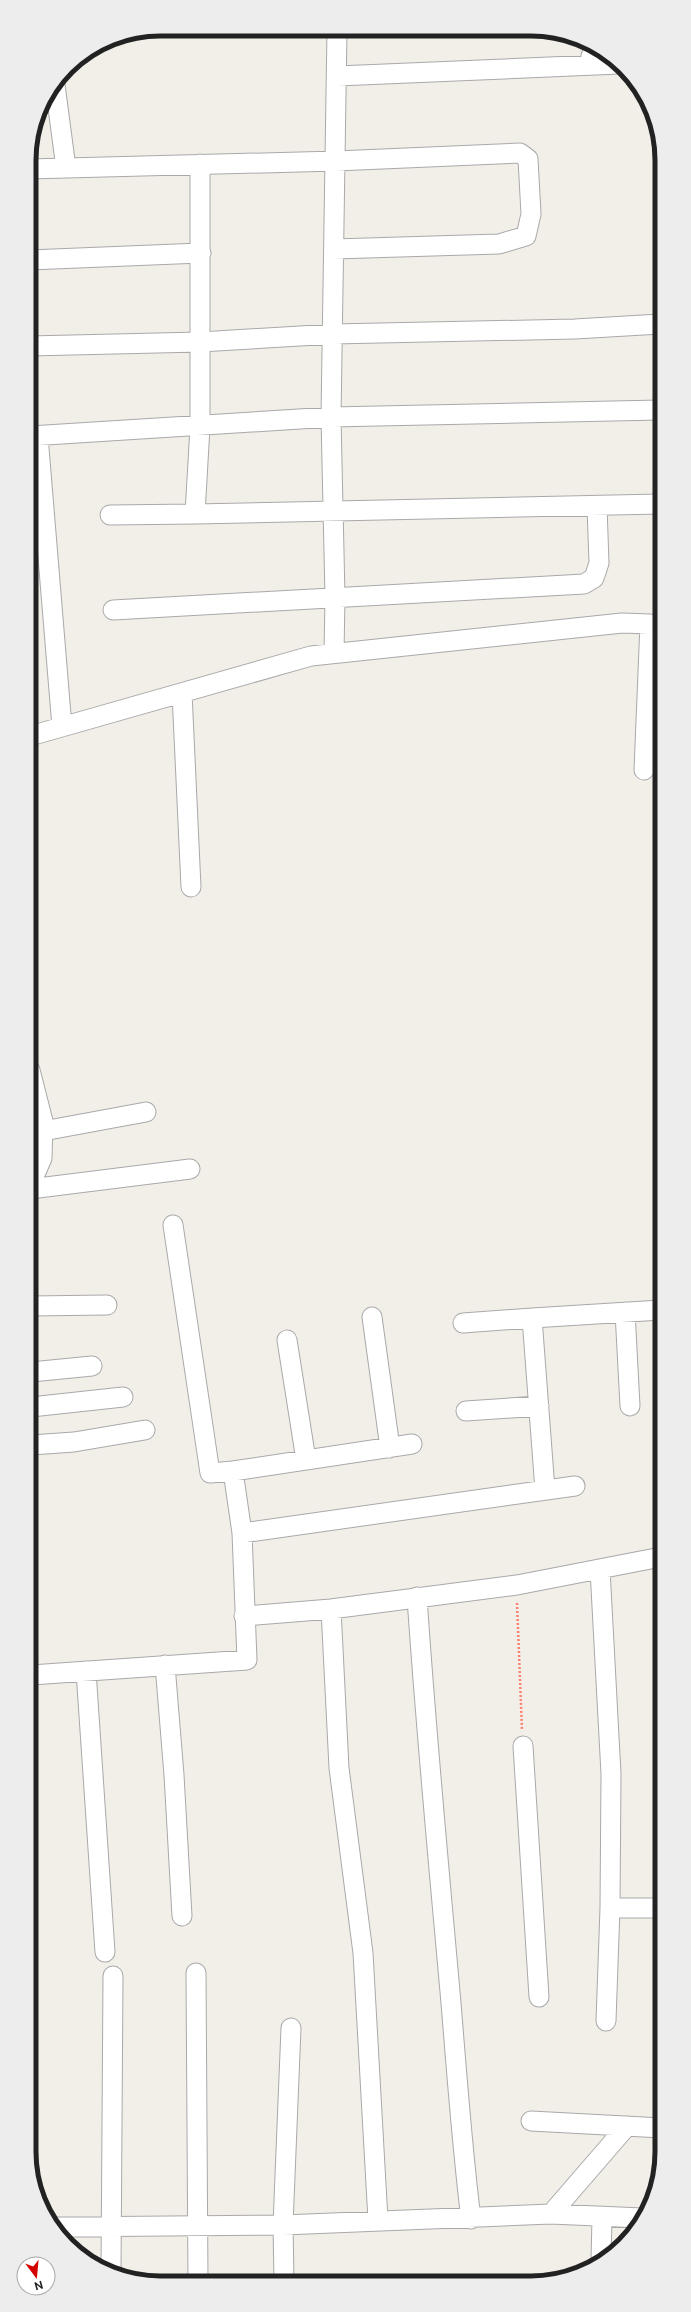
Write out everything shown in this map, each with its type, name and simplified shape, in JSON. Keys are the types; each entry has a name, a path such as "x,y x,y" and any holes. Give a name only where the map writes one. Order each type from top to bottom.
{"street":[{"path":"334,653 334,513 331,417 337,36"},
{"path":"590,65 590,56 593,53"},
{"path":"337,76 610,64"},
{"path":"57,91 66,168"},
{"path":"36,169 336,161 520,153 528,159 531,214 526,236 499,244 334,249"},
{"path":"195,514 200,427 200,164"},
{"path":"36,260 201,253"},
{"path":"36,346 200,342 333,334 575,329 655,324"},
{"path":"36,436 200,427 331,417 655,410"},
{"path":"36,457 62,727"},
{"path":"110,515 334,513 655,504"},
{"path":"113,610 584,584 594,578 599,563 596,506"},
{"path":"36,734 311,656 622,623 655,627 644,770"},
{"path":"182,692 191,887"},
{"path":"36,1092 44,1121 42,1158 36,1173"},
{"path":"43,1131 146,1112"},
{"path":"36,1187 190,1169"},
{"path":"173,1224 210,1473 233,1471 412,1444"},
{"path":"36,1306 107,1305"},
{"path":"463,1323 655,1310"},
{"path":"625,1312 630,1406"},
{"path":"372,1317 390,1448"},
{"path":"532,1318 545,1490"},
{"path":"287,1340 306,1460"},
{"path":"36,1372 92,1366"},
{"path":"36,1406 123,1397"},
{"path":"466,1412 539,1406"},
{"path":"36,1445 74,1442 145,1430"},
{"path":"36,1675 247,1660 244,1616 242,1532 233,1471"},
{"path":"242,1532 575,1486"},
{"path":"244,1616 331,1609 517,1584 655,1558"},
{"path":"600,1569 611,1774 610,1908 606,2021"},
{"path":"417,1597 429,1772 451,2005 460,2131 471,2219"},
{"path":"331,1609 339,1768 363,1953 378,2220"},
{"path":"165,1665 174,1775 182,1916"},
{"path":"86,1671 105,1952"},
{"path":"523,1746 539,1997"},
{"path":"610,1908 655,1908"},
{"path":"196,1973 199,2224 198,2276"},
{"path":"111,2266 113,1976"},
{"path":"284,2276 284,2225 292,2028"},
{"path":"531,2121 655,2128"},
{"path":"551,2214 627,2126"},
{"path":"61,2226 199,2224 284,2225 378,2220 471,2219 551,2214 636,2218"},
{"path":"601,2254 602,2216"}],"path":[{"path":"517,1584 523,1746"}]}
